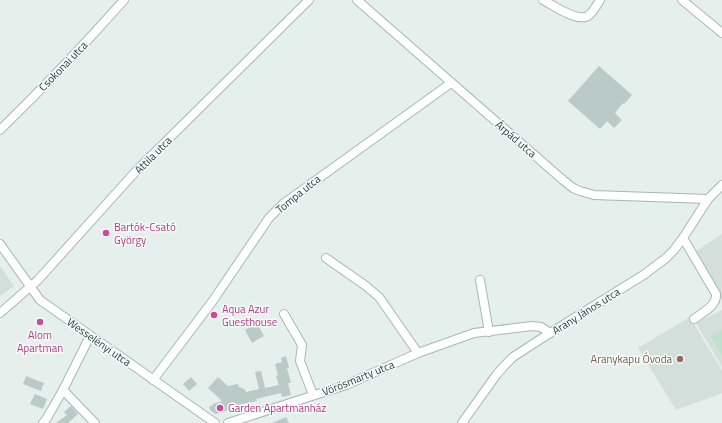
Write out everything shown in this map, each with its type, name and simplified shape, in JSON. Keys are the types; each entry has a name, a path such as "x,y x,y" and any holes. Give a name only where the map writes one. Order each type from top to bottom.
{"street":[{"name":"Csokonai utca","path":"0,130 41,89 124,0"},
{"name":"Attila utca","path":"0,313 38,280 136,170 309,0"},
{"name":"Árpád utca","path":"357,0 573,188 594,195 708,199"},
{"path":"544,0 575,17 584,18 590,15 600,0"},
{"path":"682,0 722,33"},
{"name":"Tompa utca","path":"153,380 212,302 269,218 283,204 451,83"},
{"name":"Arany János utca","path":"462,423 504,365 550,333 655,268 674,250 708,199 722,185"},
{"path":"683,238 716,294 712,306 694,319"},
{"name":"Wesselényi utca","path":"0,244 40,300 215,423"},
{"path":"326,258 379,297 418,353"},
{"path":"480,280 489,332"},
{"path":"284,314 302,345 300,361 313,395"},
{"name":"Vörösmarty utca","path":"228,423 346,385 418,353 474,334 532,326 541,327 550,333"},
{"path":"43,423 63,390 90,336"},
{"path":"63,390 95,423"}],"shaded area":[{"path":"722,234 722,300 695,252"},
{"path":"0,266 14,286 0,296"},
{"path":"722,310 722,367 696,323"},
{"name":"Aranykapu Óvoda","path":"690,317 722,371 722,393 676,410 638,348"}],"green space":[{"path":"722,330 722,356 711,336"}],"building":[{"path":"599,66 632,95 615,113 622,120 614,128 607,121 600,129 568,101"},
{"path":"257,323 264,336 252,343 245,330"},
{"path":"286,356 289,368 287,368 291,383 288,383 291,395 282,397 281,393 256,399 257,401 228,407 229,410 216,414 211,411 209,407 222,401 208,388 218,377 228,386 238,384 239,387 244,389 246,392 259,389 255,372 261,371 265,388 279,385 276,376 278,375 275,364 282,362 281,358"},
{"path":"26,376 44,383 41,391 23,384"},
{"path":"191,377 197,384 189,391 183,384"},
{"path":"35,394 47,399 43,409 30,404"},
{"path":"71,406 78,414 68,423 56,423 67,415 64,412"},
{"path":"286,417 289,423 272,423"}],"place":[{"name":"Bartók-Csató György","path":"106,233"},
{"name":"Aqua Azur Guesthouse","path":"214,315"},
{"name":"Alom Apartman","path":"40,322"},
{"name":"Aranykapu Óvoda","path":"680,359"},
{"name":"Garden Apartmanház","path":"220,408"}]}
